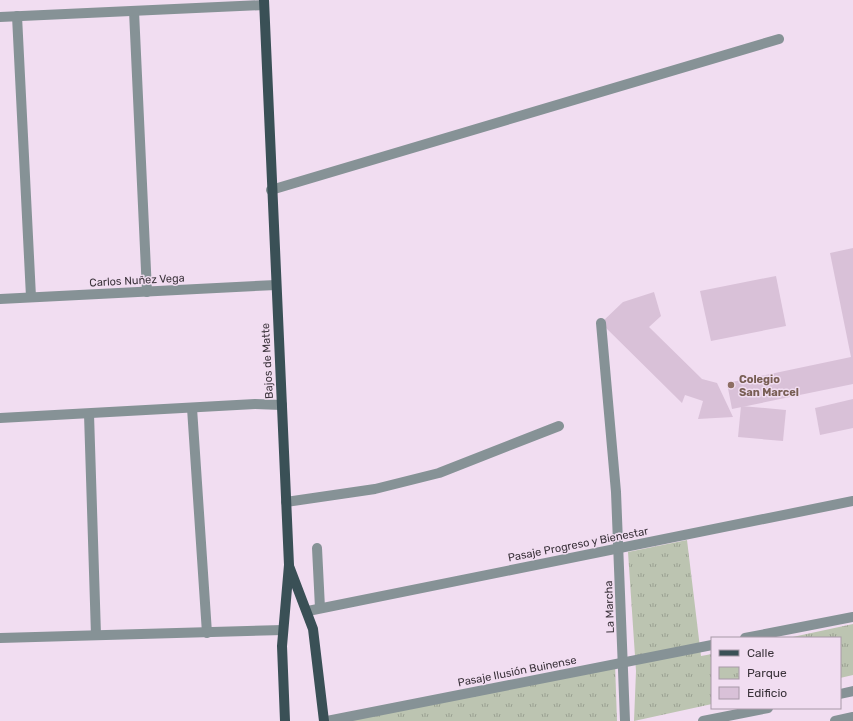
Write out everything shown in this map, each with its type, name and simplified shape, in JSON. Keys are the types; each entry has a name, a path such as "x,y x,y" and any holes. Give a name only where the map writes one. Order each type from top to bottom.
{"main road":[{"name":"Bajos de Matte","path":"264,2 271,190 289,564 283,630 284,721"},
{"path":"289,564 313,629 326,721"}],"street":[{"path":"0,17 134,11 264,2"},
{"path":"134,11 147,292"},
{"path":"17,16 31,297"},
{"path":"271,190 779,39"},
{"name":"Carlos Nuñez Vega","path":"0,299 276,285"},
{"name":"La Marcha","path":"601,323 616,492 625,721"},
{"path":"0,418 254,404 282,405"},
{"path":"192,408 208,633"},
{"path":"89,414 96,635"},
{"path":"286,502 375,489 439,473 559,426"},
{"name":"Pasaje Progreso y Bienestar","path":"308,612 320,608 853,501"},
{"path":"317,548 320,608"},
{"path":"751,637 853,617"},
{"path":"0,638 283,630"},
{"name":"Pasaje Ilusión Buinense","path":"326,721 711,644"},
{"path":"841,694 853,691"},
{"path":"703,721 763,709"},
{"path":"835,721 853,717"}],"green space":[{"path":"687,540 701,656 711,654 711,704 634,721 636,671 628,552"},
{"path":"853,624 853,675 841,678 841,637 793,637"},
{"path":"615,663 617,721 342,721"}],"building":[{"path":"853,248 853,384 732,409 727,383 851,357 830,253"},
{"path":"776,276 786,326 711,341 700,291"},
{"path":"654,292 661,316 649,327 702,379 717,383 733,417 698,419 703,401 685,395 682,403 601,323 623,302"},
{"path":"853,399 853,428 820,435 815,408"},
{"path":"741,406 786,410 783,441 738,437"}],"place":[{"name":"Colegio San Marcel","path":"731,385"}]}
